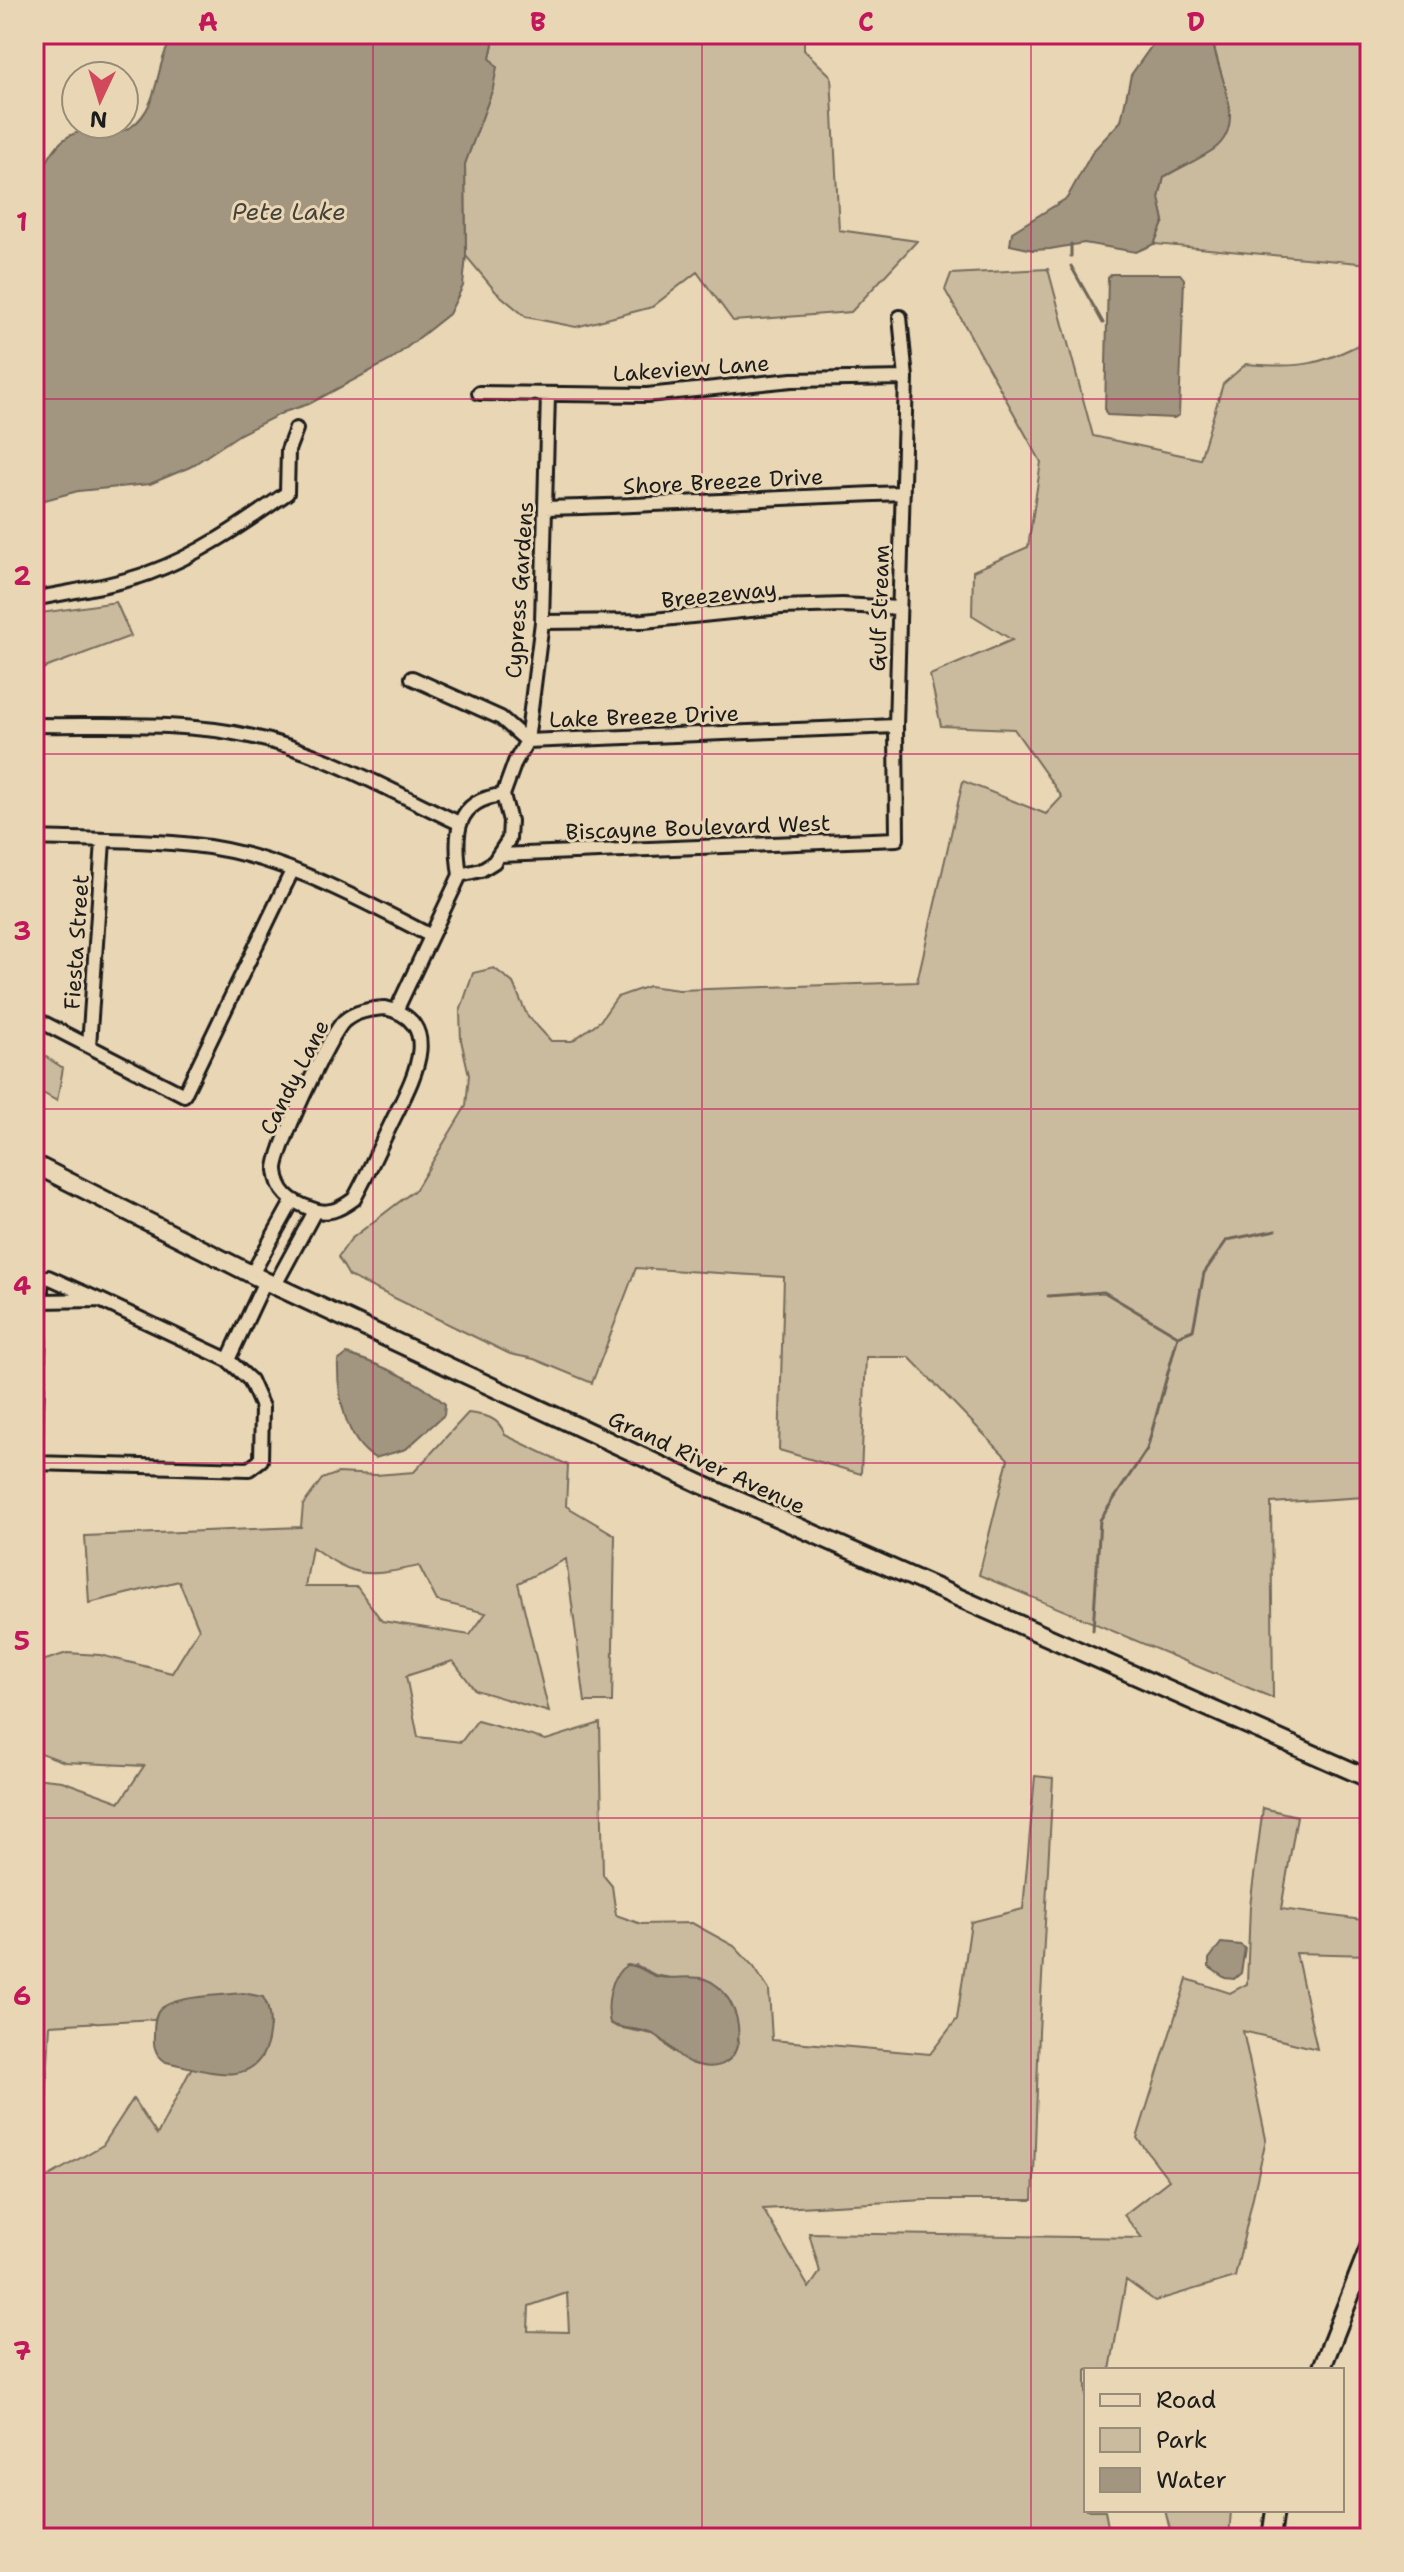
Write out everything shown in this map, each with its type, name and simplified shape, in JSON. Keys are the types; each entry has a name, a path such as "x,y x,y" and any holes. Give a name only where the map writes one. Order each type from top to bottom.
{"main road":[{"name":"Grand River Avenue","path":"34,1164 264,1280 810,1534 1370,1779"},
{"path":"1322,2368 1370,2245"},
{"path":"1271,2538 1275,2512"}],"street":[{"name":"Gulf Stream","path":"897,839 896,726 906,378 900,317"},
{"name":"Lakeview Lane","path":"479,393 647,395 792,380 906,378"},
{"name":"Cypress Gardens","path":"503,795 515,762 527,741 542,622 548,394"},
{"path":"34,599 147,574 194,553 247,522 287,493 288,450 296,429"},
{"name":"Shore Breeze Drive","path":"545,508 903,493"},
{"name":"Breezeway","path":"542,622 644,621 842,605 899,608"},
{"name":"Lake Breeze Drive","path":"412,678 501,718 527,741 896,726"},
{"path":"34,725 198,729 249,736 306,752 459,823"},
{"path":"228,1360 264,1280 292,1202 315,1211 329,1212 340,1209 354,1199 420,1063 418,1034 406,1017 396,1011 460,875 456,836 459,823 473,803 503,795 510,821 509,839 500,855 481,870 460,875"},
{"path":"34,838 195,845 266,860 361,900 431,936"},
{"name":"Biscayne Boulevard West","path":"500,855 897,839"},
{"name":"Fiesta Street","path":"89,1046 103,841"},
{"path":"34,1018 184,1095 292,871"},
{"name":"Candy Lane","path":"292,1202 278,1180 277,1157 324,1054 343,1022 355,1014 385,1008 396,1011"},
{"path":"264,1280 315,1211"},
{"path":"48,1277 228,1360 250,1380 262,1407 261,1460 249,1469 34,1463 42,1279 48,1277"},
{"path":"40,1301 100,1300"}],"green space":[{"path":"495,34 804,34 804,50 831,76 839,230 917,241 851,312 733,321 697,272 652,307 576,327 526,317 496,292 466,256 465,164 493,88 490,58"},
{"path":"1192,34 1370,34 1370,264 1154,244 1164,221 1159,198 1164,177 1214,149 1230,107 1213,43"},
{"path":"1048,269 1093,436 1200,459 1223,384 1246,364 1282,366 1310,363 1337,355 1370,339 1370,1459 1364,1497 1271,1503 1273,1698 979,1575 1008,1459 909,1357 866,1357 861,1474 779,1450 784,1277 636,1268 592,1383 534,1359 510,1354 349,1276 338,1257 351,1239 416,1189 466,1106 469,1075 461,1040 460,1012 473,973 494,968 513,983 527,1015 551,1041 572,1041 600,1021 617,997 649,986 679,990 917,982 963,781 1046,814 1062,797 1014,729 941,726 930,675 1012,640 972,615 973,571 1028,547 1041,462 945,290 951,274"},
{"path":"116,602 131,636 34,672 34,614"},
{"path":"34,1049 63,1068 57,1101 34,1088"},
{"path":"468,1413 486,1416 499,1424 505,1435 568,1465 566,1506 615,1535 612,1702 585,1702 566,1559 518,1583 549,1712 475,1690 453,1661 406,1676 418,1737 461,1742 477,1721 546,1740 600,1723 603,1875 612,1886 616,1915 641,1924 692,1923 734,1946 754,1967 769,1990 772,2040 930,2054 957,2019 971,1922 1023,1909 1035,1776 1053,1778 1033,2200 925,2200 763,2209 809,2288 820,2272 809,2233 1142,2238 1124,2215 1169,2180 1137,2138 1187,1979 1230,1993 1247,1984 1250,1906 1263,1808 1297,1816 1281,1909 1370,1921 1370,1955 1296,1953 1317,2049 1243,2031 1266,2139 1235,2277 1155,2301 1126,2280 1110,2368 1084,2368 1084,2512 1105,2512 1110,2538 34,2538 34,1778 62,1781 120,1802 144,1766 65,1762 35,1751 34,1670 39,1662 67,1653 100,1655 172,1673 199,1629 179,1581 89,1603 85,1536 301,1527 303,1505 322,1479 338,1473 376,1475 414,1472","holes":["312,1547 340,1565 362,1573 419,1566 437,1601 486,1613 470,1635 382,1621 357,1587 305,1587","636,1965 655,1975 676,1979 728,2000 735,2014 739,2043 673,2052 657,2035 610,2023 612,1989 620,1977","267,2004 270,2027 209,2071 192,2067 157,2135 133,2099 103,2145 42,2180 50,2025 155,2019 158,2012","567,2293 569,2332 528,2331 529,2306"]},
{"path":"1166,2512 1231,2512 1229,2538 1172,2538"}],"water":[{"name":"Pete Lake","path":"176,34 495,34 490,58 497,67 493,88 465,164 466,256 463,286 449,314 391,360 309,404 284,412 240,434 190,467 150,484 78,491 34,503 34,190 50,156 64,140 140,140 140,118 153,94 169,45"},
{"path":"1160,34 1192,34 1213,43 1230,113 1224,139 1214,149 1164,177 1159,198 1164,221 1154,244 1136,252 1084,243 1033,250 1010,245 1012,232 1067,198 1093,151 1121,121 1131,75"},
{"path":"1111,274 1180,274 1184,279 1179,415 1174,418 1107,415 1105,411 1108,277"},
{"path":"347,1354 386,1368 424,1388 445,1404 444,1415 406,1449 375,1458 356,1440 341,1402 338,1361"},
{"path":"1221,1943 1245,1948 1241,1973 1234,1979 1225,1978 1209,1967 1209,1959"},
{"path":"627,1965 655,1976 705,1979 719,1988 730,2001 738,2035 736,2050 727,2062 712,2067 691,2063 652,2033 610,2023 613,1983"},
{"path":"243,1993 263,1997 270,2018 268,2040 262,2056 252,2067 226,2074 211,2072 166,2062 158,2054 154,2044 154,2024 163,2007 190,1998"}],"waterway":[{"path":"1071,244 1071,256"},
{"path":"1071,266 1103,323"},
{"path":"1093,1630 1100,1520 1147,1449 1178,1336 1193,1330 1204,1273 1227,1240 1276,1230"},
{"path":"1048,1296 1104,1292 1176,1335"}]}
